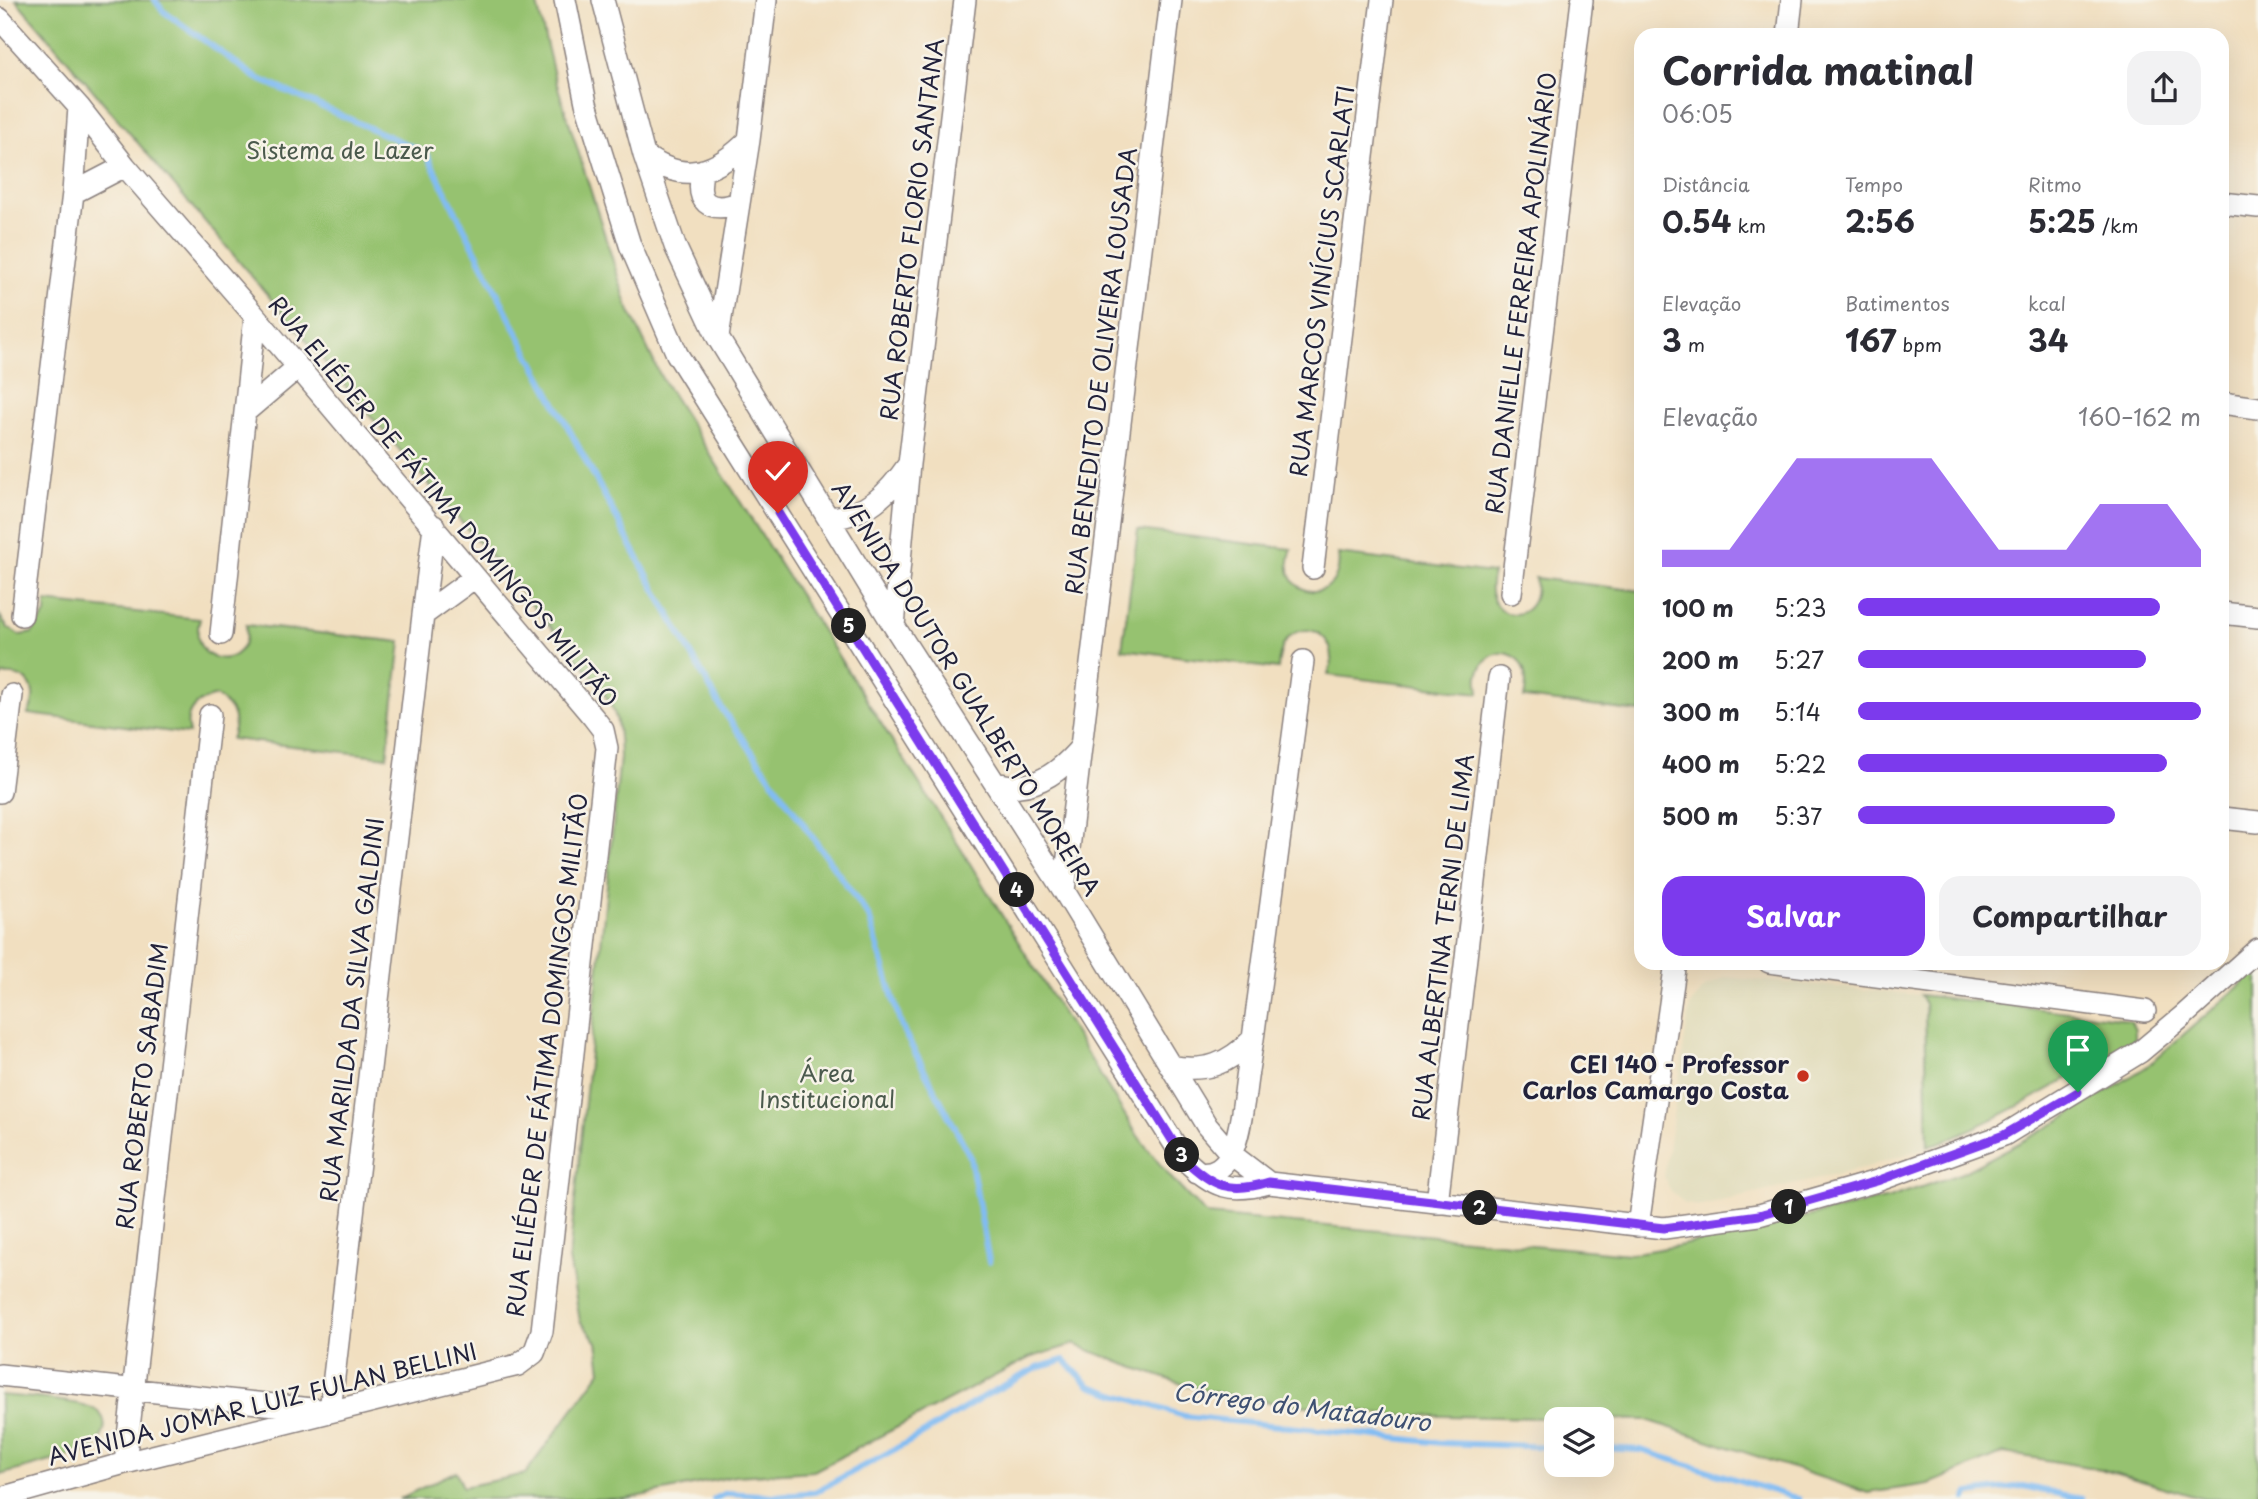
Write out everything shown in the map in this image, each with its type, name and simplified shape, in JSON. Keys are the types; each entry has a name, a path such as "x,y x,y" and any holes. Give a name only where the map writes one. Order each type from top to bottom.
{"street":[{"path":"565,0 586,103 630,245 677,354 1171,1139 1184,1159 1206,1178 1240,1188 1269,1182 1639,1227 1664,1228 1759,1215 1877,1181 2004,1135 2140,1052 2258,948"},
{"name":"AVENIDA DOUTOR GUALBERTO MOREIRA","path":"603,0 644,155 676,246 718,338 894,626 1064,891 1207,1126 1231,1154 1269,1182"},
{"path":"718,338 749,140 766,0"},
{"name":"RUA ROBERTO FLORIO SANTANA","path":"894,626 909,464 965,0"},
{"name":"RUA BENEDITO DE OLIVEIRA LOUSADA","path":"1064,891 1171,0"},
{"name":"RUA MARCOS VINÍCIUS SCARLATI","path":"1313,568 1381,0"},
{"name":"RUA DANIELLE FERREIRA APOLINÁRIO","path":"1511,593 1581,0"},
{"path":"1789,28 1792,0"},
{"name":"RUA ELIÉDER DE FÁTIMA DOMINGOS MILITÃO","path":"0,19 79,107 125,166 434,526 603,730 607,748 542,1331 534,1353"},
{"path":"22,614 73,193 79,107"},
{"path":"644,155 663,168 676,172 703,170 730,159 749,140"},
{"path":"73,193 125,166"},
{"path":"703,170 700,193 704,200 712,207 723,209 739,204"},
{"path":"2229,204 2258,207"},
{"path":"221,634 255,316"},
{"path":"245,412 298,367"},
{"path":"2229,404 2258,408"},
{"path":"828,518 843,518 875,503 887,493 909,464"},
{"name":"RUA MARILDA DA SILVA GALDINI","path":"330,1411 434,526"},
{"path":"423,615 475,577"},
{"path":"2229,613 2258,617"},
{"path":"1206,1178 1205,1174 1216,1170 1231,1154 1239,1134 1303,661"},
{"name":"RUA ALBERTINA TERNI DE LIMA","path":"1437,1203 1499,678"},
{"path":"0,792 12,695"},
{"name":"RUA ROBERTO SABADIM","path":"125,1463 210,715"},
{"path":"995,783 1019,786 1042,780 1063,768 1082,747"},
{"path":"2229,819 2258,822"},
{"path":"1639,1227 1675,970"},
{"path":"1830,970 2183,1016"},
{"path":"2145,1011 2154,1019 2160,1036"},
{"path":"1170,1066 1183,1068 1219,1064 1236,1056 1253,1039"},
{"path":"1240,1188 1235,1180 1236,1175 1242,1169 1251,1169"},
{"name":"AVENIDA JOMAR LUIZ FULAN BELLINI","path":"0,1498 125,1463 518,1364 534,1353"},
{"path":"0,1375 330,1411"}],"shaded area":[{"name":"CEI 140 - Professor Carlos Camargo Costa","path":"1726,977 1920,995 1925,1004 1928,1147 1861,1169 1702,1206 1685,1204 1669,1189 1664,1177 1690,1005 1707,986"}],"green space":[{"path":"16,0 536,0 554,75 627,305 661,377 961,849 1138,1136 1180,1188 1208,1215 1629,1254 1678,1246 1889,1198 1962,1173 2044,1130 2146,1067 2258,970 2258,1499 2204,1499 2100,1469 2004,1453 1929,1484 1868,1493 1647,1420 1614,1419 1614,1407 1544,1407 1544,1418 1394,1415 1260,1401 1197,1389 1074,1344 1029,1358 814,1471 735,1476 626,1499 399,1499 456,1471 463,1487 525,1474 601,1371 597,1342 580,1321 569,1259 620,757 615,716 595,679"},
{"path":"1138,530 1292,549 1289,566 1292,579 1300,587 1311,591 1322,590 1332,583 1338,571 1338,554 1493,573 1491,589 1494,602 1511,614 1521,613 1530,606 1535,595 1535,578 1634,590 1634,711 1524,698 1526,681 1523,668 1517,659 1508,654 1499,653 1483,664 1478,676 1479,693 1328,675 1332,658 1330,646 1315,632 1306,630 1296,632 1287,639 1281,651 1278,669 1122,649"},
{"path":"46,602 200,619 198,635 202,647 210,655 220,658 230,657 239,651 245,641 246,625 401,642 387,757 231,739 233,714 216,696 193,708 188,719 189,734 28,714 33,698 30,685 26,680 12,675 3,675 0,678 0,616 7,627 19,635 32,633 46,614"},
{"path":"1920,995 2120,1018 2131,1022 2135,1039 2008,1112 1928,1147 1925,1004"},
{"path":"0,1395 62,1401 94,1409 105,1424 102,1436 91,1450 0,1475"}],"waterway":[{"path":"155,0 163,11 257,78 426,153 513,324 722,709 869,917 902,1028 970,1156 989,1262"},
{"name":"Córrego do Matadouro","path":"714,1499 726,1493 776,1496 815,1492 1037,1368 1064,1360 1090,1386 1184,1416 1442,1443 1544,1447"},
{"name":"Córrego do Matadouro","path":"1614,1449 1641,1450 1799,1499"},
{"name":"Córrego do Matadouro","path":"1966,1499 1969,1493 2023,1486 2082,1499"}],"place":[{"name":"CEI 140 - Professor Carlos Camargo Costa","path":"1803,1076"}],"route":[{"path":"778,513 1184,1159 1214,1184 1240,1188 1269,1182 1664,1228 1759,1215 1877,1181 2004,1135 2078,1092"}],"park label":[{"name":"Sistema de Lazer","path":"340,149"},
{"name":"Área Institucional","path":"827,1085"}]}
